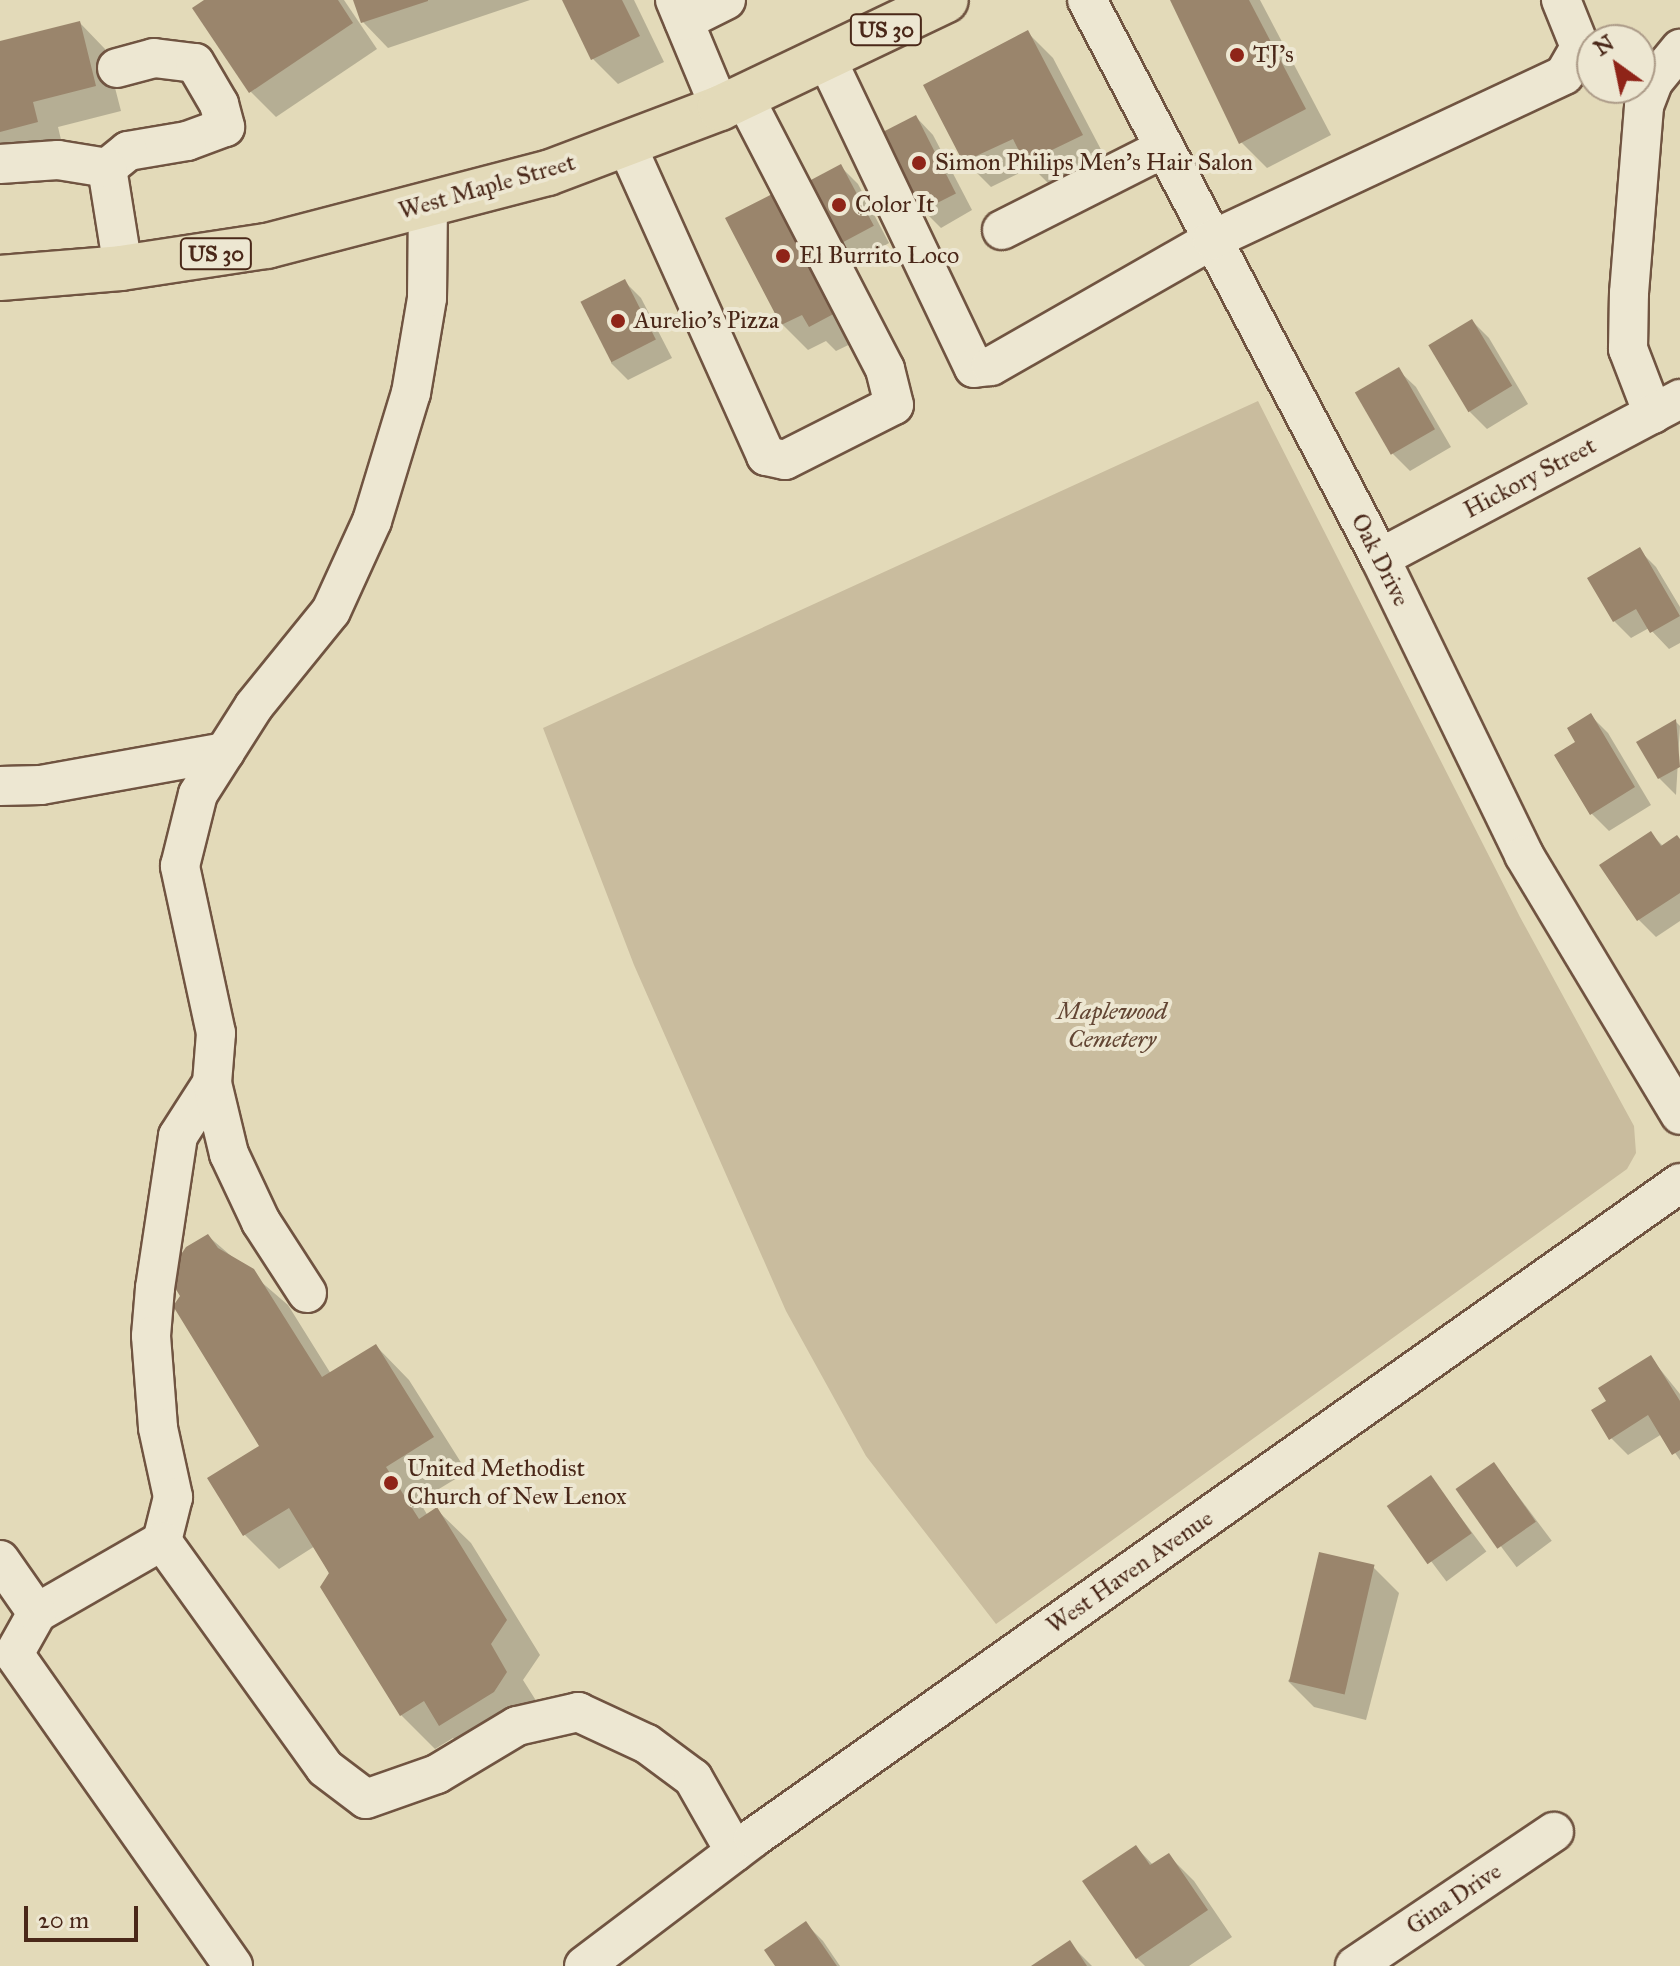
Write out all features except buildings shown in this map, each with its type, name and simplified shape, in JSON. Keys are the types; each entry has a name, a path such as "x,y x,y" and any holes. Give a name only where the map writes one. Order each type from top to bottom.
{"main road":[{"name":"West Maple Street","path":"0,278 123,268 267,246 548,173 732,103 827,60 921,5"}],"street":[{"path":"626,144 766,456 785,460 894,405 885,369 679,10 726,0"},
{"name":"Oak Drive","path":"1087,0 1380,558 1524,855 1680,1115"},
{"path":"827,60 974,368 991,366 1212,240 1564,75 1580,47 1561,0"},
{"path":"1666,406 1628,349 1629,293 1644,106 1653,82 1680,49"},
{"path":"0,164 58,160 107,168 128,151 187,141 225,127 219,104 195,63 154,58 117,68"},
{"path":"1002,230 1164,148"},
{"path":"107,168 123,268"},
{"path":"307,1293 261,1222 229,1154 212,1083 216,1033 180,866 198,794 254,706 331,611 372,521 411,393 427,298 428,206"},
{"name":"Hickory Street","path":"1380,558 1666,406"},
{"path":"0,786 41,785 225,752"},
{"path":"212,1083 178,1136 155,1288 151,1336 158,1428 173,1497 162,1541 37,1613 14,1654 233,1966"},
{"name":"West Haven Avenue","path":"584,1966 735,1852 1680,1183"},
{"path":"162,1541 325,1768 366,1799 437,1774 517,1726 578,1712 647,1744 693,1778 735,1852"},
{"path":"0,1560 37,1613"},
{"name":"Gina Drive","path":"1355,1966 1554,1832"}],"green space":[{"name":"Maplewood Cemetery","path":"1258,401 1520,917 1634,1126 1636,1153 1627,1169 996,1624 866,1456 786,1311 634,965 543,728"}],"place":[{"name":"TJ's","path":"1237,55"},
{"name":"Simon Philips Men's Hair Salon","path":"919,163"},
{"name":"Color It","path":"839,205"},
{"name":"El Burrito Loco","path":"783,256"},
{"name":"Aurelio's Pizza","path":"618,321"},
{"name":"United Methodist Church of New Lenox","path":"391,1483"}]}
